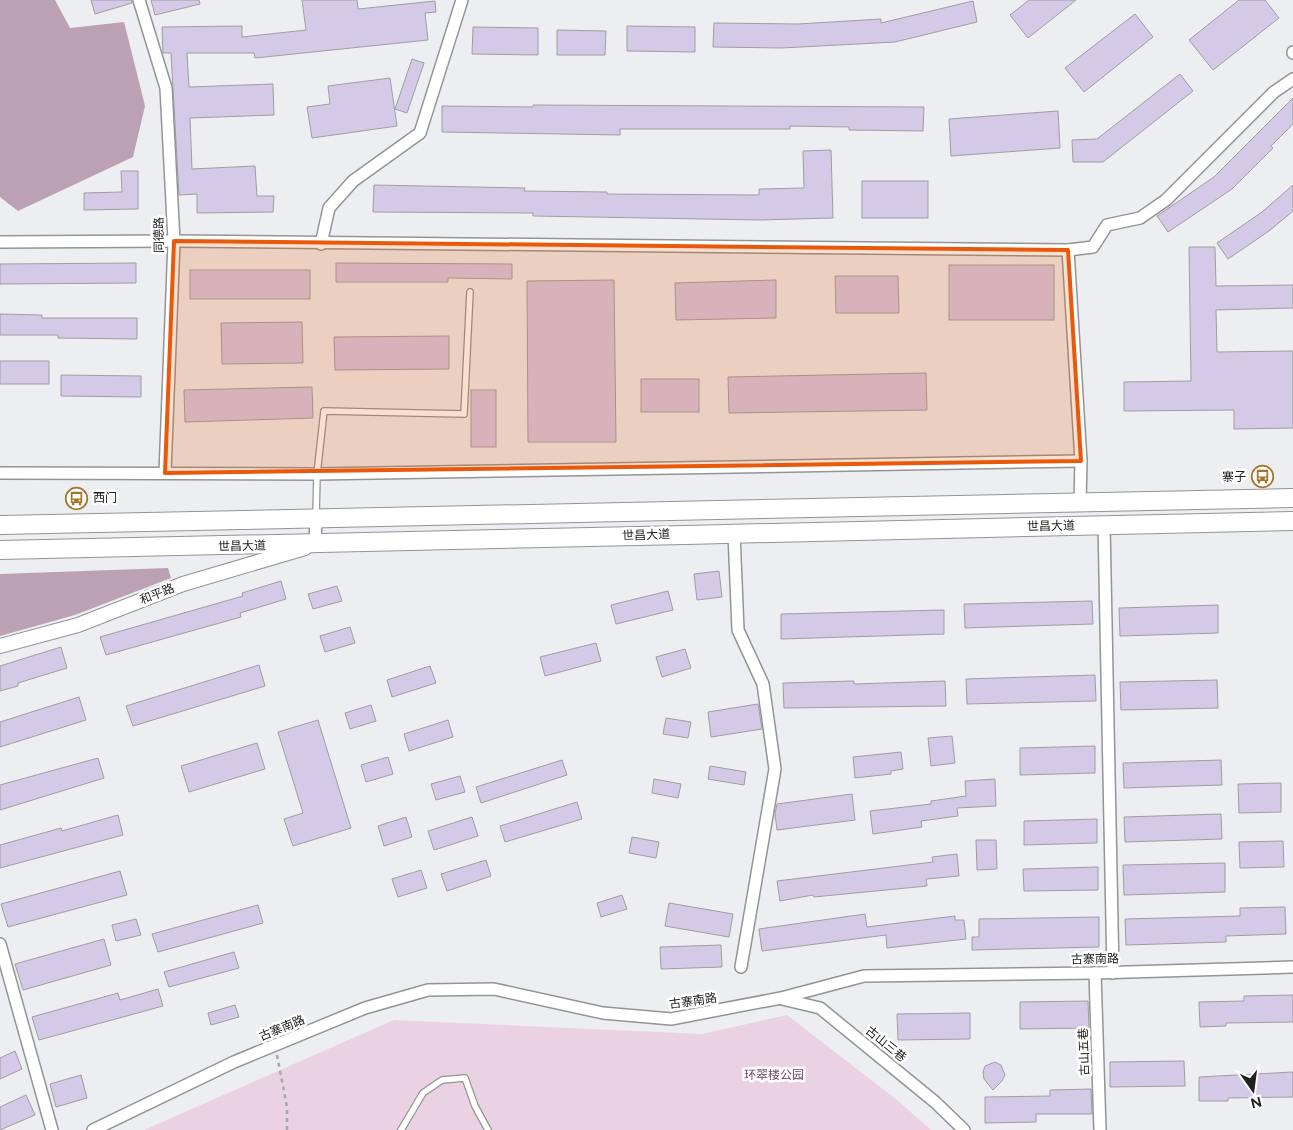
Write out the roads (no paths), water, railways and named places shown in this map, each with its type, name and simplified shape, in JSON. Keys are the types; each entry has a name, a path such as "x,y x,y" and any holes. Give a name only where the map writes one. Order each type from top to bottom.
{"main road":[{"name":"世昌大道","path":"0,525 1293,498"},
{"name":"世昌大道","path":"0,550 1293,521"}],"street":[{"name":"同德路","path":"139,0 166,88 174,241 165,473"},
{"path":"322,244 329,208 353,182 420,133 462,0"},
{"path":"0,242 174,241 322,244 1068,250 1093,247 1107,225 1140,218 1166,200 1274,92 1293,80"},
{"path":"1068,250 1081,461 1080,502"},
{"path":"0,474 317,474 1081,461"},
{"path":"315,544 316,517"},
{"path":"1104,524 1112,973"},
{"path":"734,533 738,630 763,684 775,769 741,967"},
{"name":"和平路","path":"0,646 78,625 183,584 315,544"},
{"path":"0,944 52,1130"},
{"name":"古寨南路","path":"93,1130 234,1062 365,1008 428,990 494,989 603,1013 671,1019 781,998 864,976 1112,973 1293,967"},
{"name":"古山五巷","path":"1095,973 1100,1130"},
{"name":"古山三巷","path":"781,998 820,1008 935,1102 964,1130"}],"lane":[{"path":"316,517 317,474 324,411 464,414 470,292"},
{"path":"401,1130 423,1093 442,1080 465,1078 475,1106 488,1130"}],"place":[{"name":"寨子","path":"1262,477"},
{"name":"西门","path":"77,498"}],"park label":[{"name":"环翠楼公园","path":"774,1075"}]}
